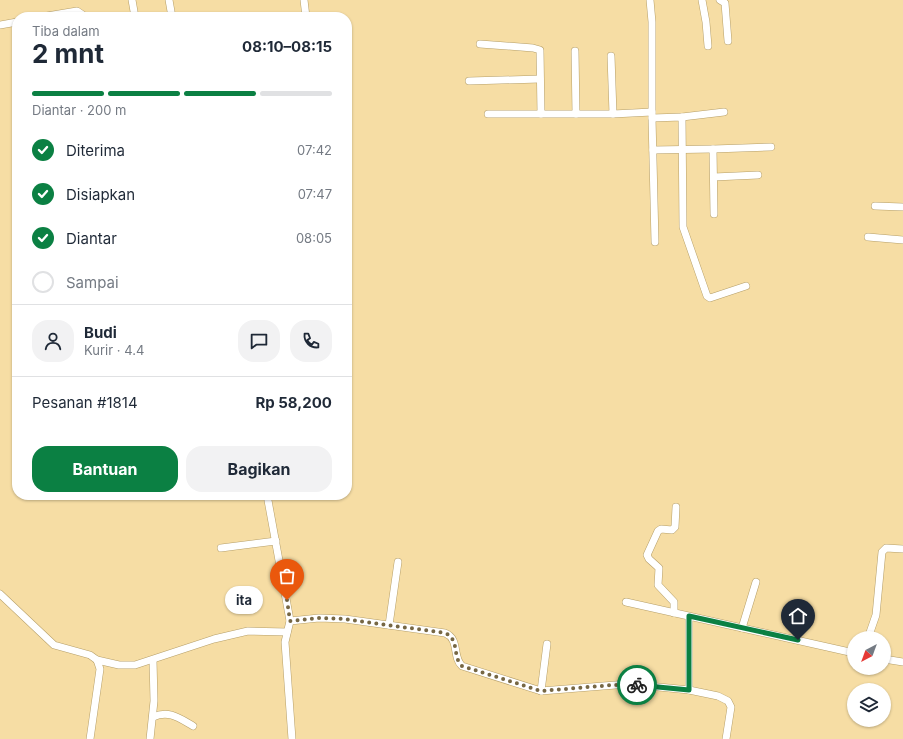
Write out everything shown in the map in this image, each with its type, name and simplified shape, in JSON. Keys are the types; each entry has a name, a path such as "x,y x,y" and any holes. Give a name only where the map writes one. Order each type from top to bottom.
{"street":[{"path":"132,0 133,12"},
{"path":"169,0 171,12"},
{"path":"304,0 305,12"},
{"path":"650,0 652,22 652,115 655,242"},
{"path":"702,0 708,46"},
{"path":"720,0 725,3 728,41"},
{"path":"0,25 12,23"},
{"path":"480,44 537,48 540,52 541,114"},
{"path":"575,51 576,114"},
{"path":"611,56 613,114"},
{"path":"469,81 540,79"},
{"path":"488,114 613,114 682,117 724,112"},
{"path":"682,117 683,227 707,296 710,298 746,286"},
{"path":"653,150 771,146"},
{"path":"713,149 714,214"},
{"path":"714,177 758,175"},
{"path":"875,206 903,207"},
{"path":"868,237 903,240"},
{"path":"268,500 290,621 285,642 292,739"},
{"path":"674,613 674,602 658,585 659,568 649,560 647,555 658,531 661,529 672,530 675,526 676,507"},
{"path":"221,548 276,541"},
{"path":"870,631 876,615 882,552 886,548 903,549"},
{"path":"389,625 398,562"},
{"path":"742,628 756,582"},
{"path":"0,594 60,648 90,655 97,660 119,665 135,665 214,639 248,631 287,632"},
{"path":"626,602 847,651"},
{"path":"689,616 689,690"},
{"path":"290,621 331,618 445,633 452,637 457,660 462,666 541,691 628,684 689,690 718,696 723,698 730,704 731,707 726,739"},
{"path":"541,691 547,644"},
{"path":"90,739 100,669 97,660"},
{"path":"150,739 154,701 153,660"},
{"path":"891,661 903,662"},
{"path":"153,717 161,713 167,714 177,717 193,726"}],"way so far":[{"path":"287,600 290,621 319,618 345,619 445,633 452,637 457,660 459,664 466,669 541,691 628,684 637,685"}],"place":[{"name":"ita","path":"287,600"}],"route":[{"path":"637,685 689,690 689,616 798,640"}]}
